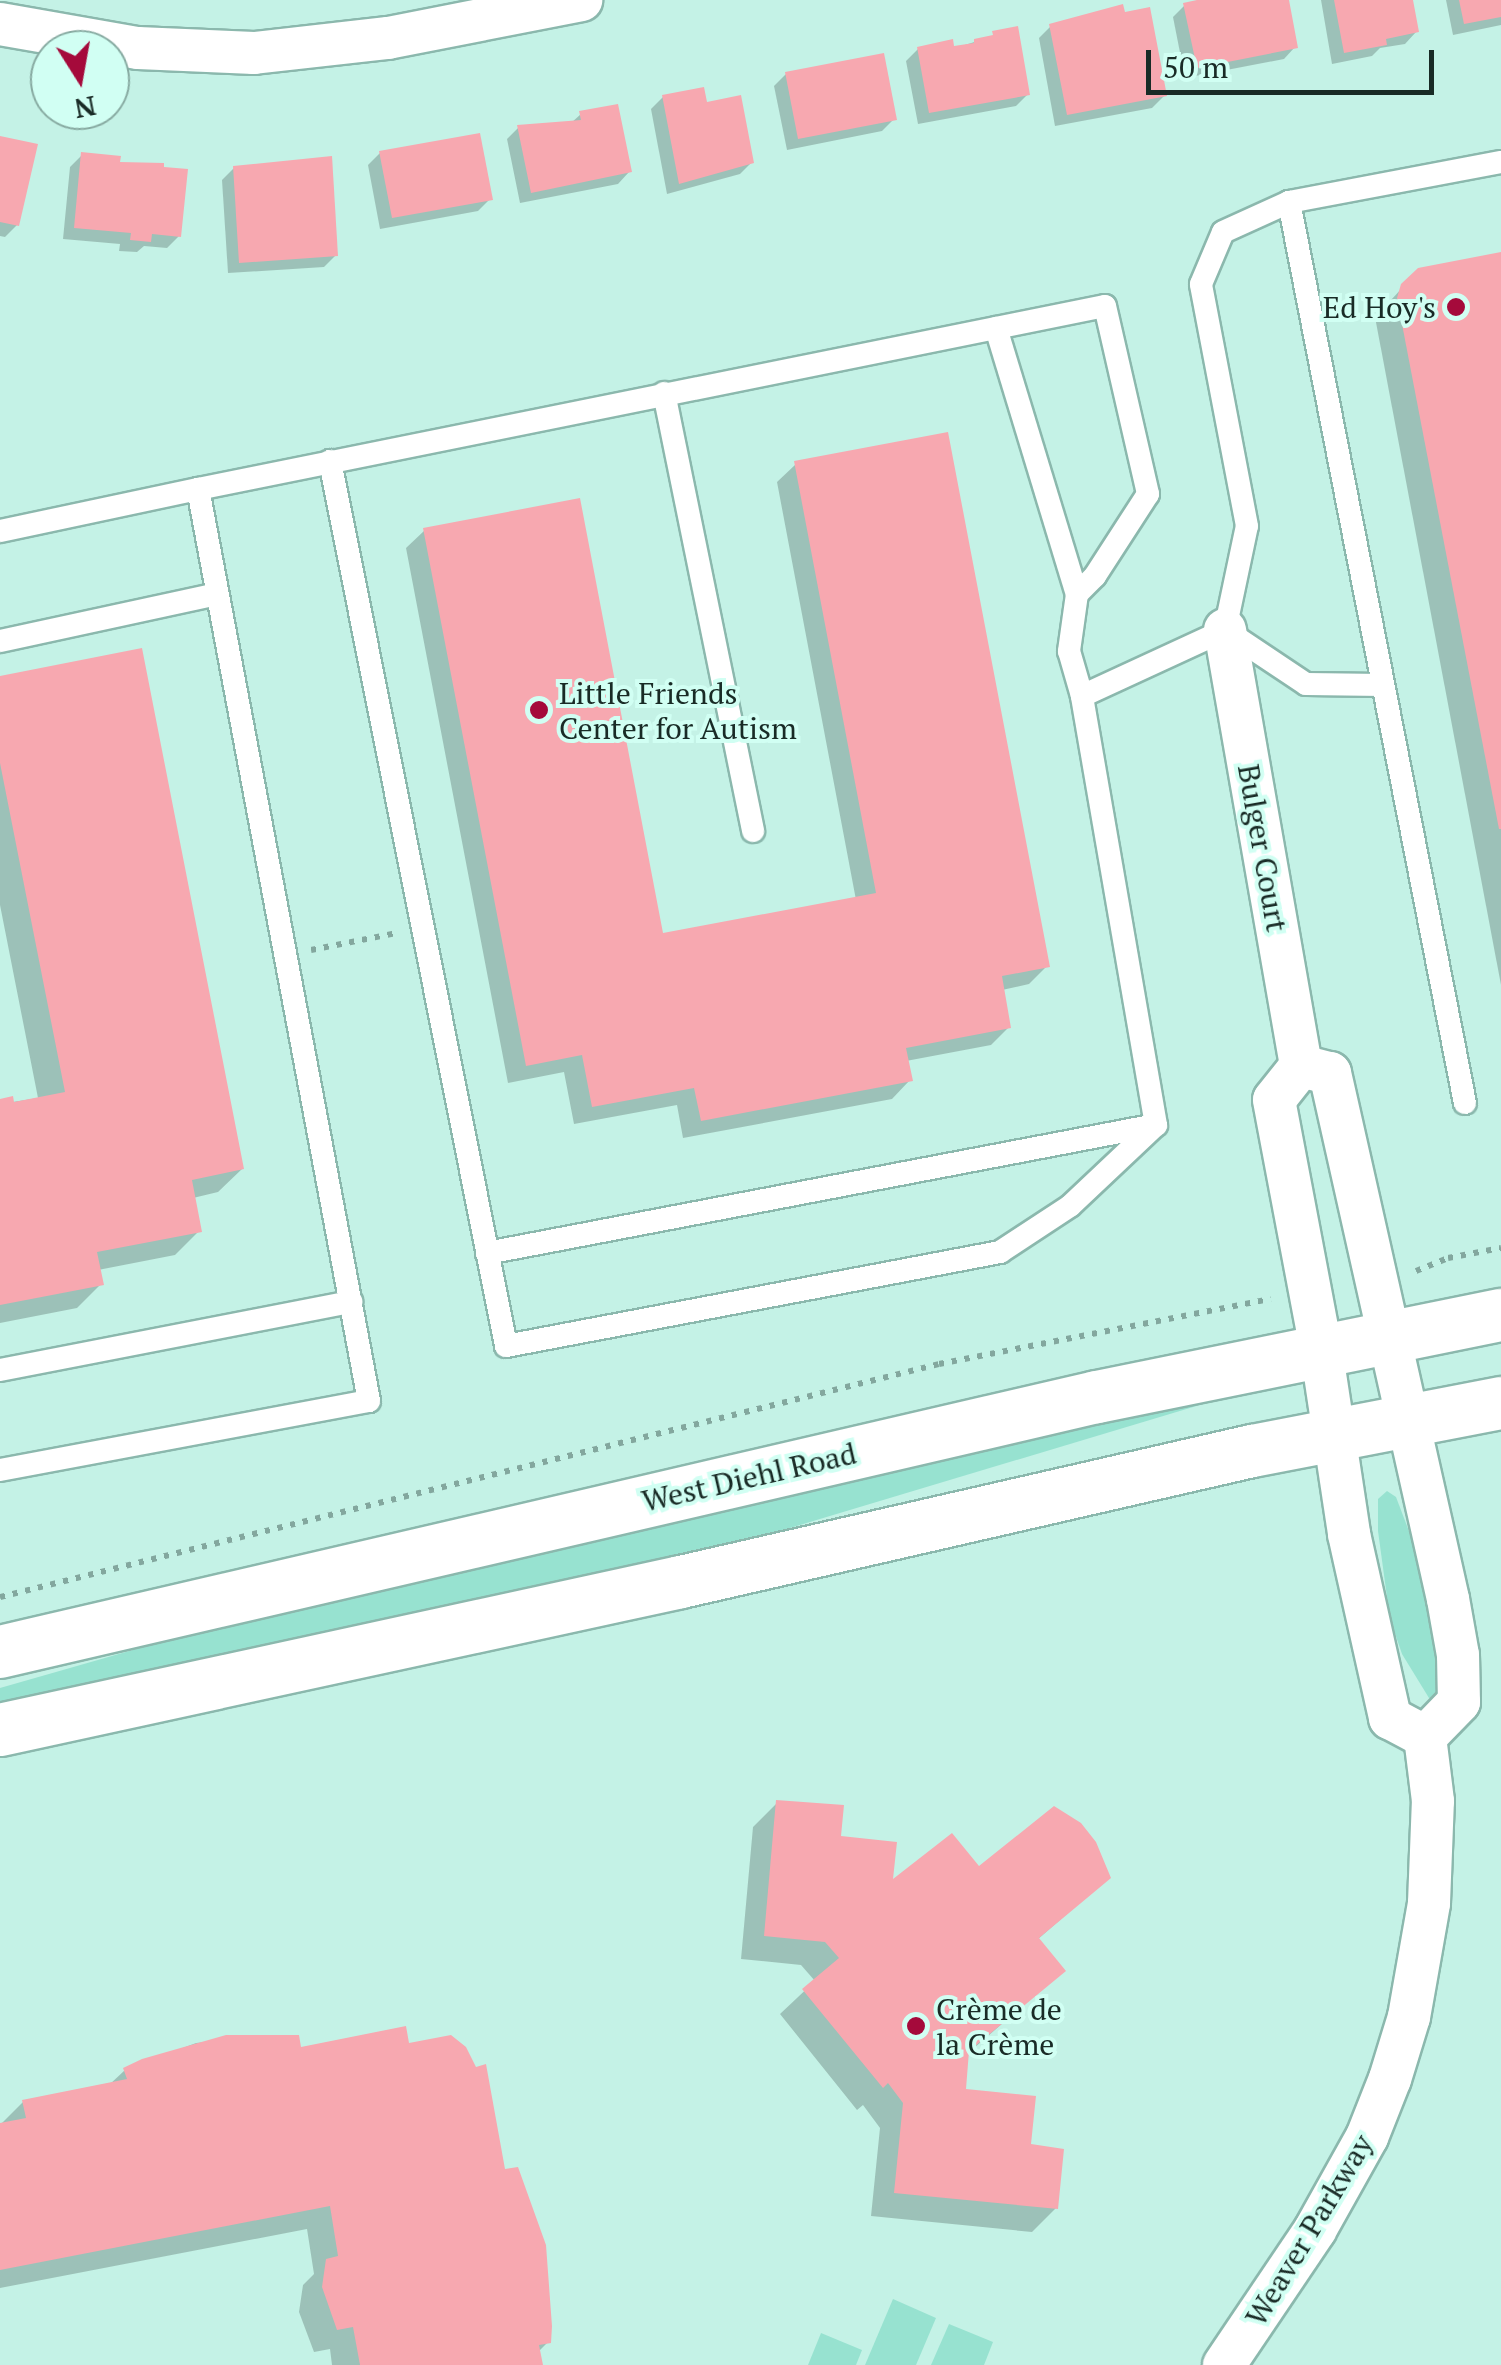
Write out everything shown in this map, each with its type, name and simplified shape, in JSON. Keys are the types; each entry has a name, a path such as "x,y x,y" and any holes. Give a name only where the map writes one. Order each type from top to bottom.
{"street":[{"path":"0,24 138,48 254,53 388,38 581,0"},
{"name":"Bulger Court","path":"1225,630 1301,1066"},
{"path":"1301,1066 1330,1073 1387,1335 1458,1655 1460,1702 1425,1737 1390,1718 1349,1534 1322,1348 1274,1100 1301,1066"},
{"name":"West Diehl Road","path":"0,1652 1322,1348 1501,1314"},
{"path":"0,1730 1501,1403"},
{"name":"Weaver Parkway","path":"1224,2365 1315,2230 1367,2137 1390,2079 1409,2017 1429,1902 1433,1801 1425,1737"}],"lane":[{"path":"1225,630 1248,526 1200,284 1223,232 1290,202 1501,162"},
{"path":"1290,202 1465,1103"},
{"path":"0,531 664,392 1105,306 1148,494 1096,576 1078,594"},
{"path":"996,328 1078,594 1068,651 1082,696 1156,1126"},
{"path":"664,392 753,831"},
{"path":"330,461 506,1346 1000,1252 1070,1206 1156,1126"},
{"path":"0,1470 370,1401 198,489"},
{"path":"0,641 218,594"},
{"path":"1225,630 1306,684 1384,685"},
{"path":"1082,696 1225,630"},
{"path":"487,1254 1156,1126"},
{"path":"0,1370 351,1302"}],"path":[{"path":"333,945 370,938"},
{"path":"1448,1258 1501,1248"},
{"path":"0,1597 939,1364 1235,1306"}],"green space":[{"path":"1243,1392 680,1561 0,1708 0,1688 297,1603 515,1550"},
{"path":"1387,1491 1396,1497 1418,1555 1441,1682 1437,1699 1429,1698 1402,1654 1390,1619 1378,1531 1378,1499"},
{"path":"893,2299 936,2318 916,2365 865,2365"},
{"path":"949,2324 993,2342 984,2365 931,2365"},
{"path":"821,2333 862,2350 856,2365 808,2365"}],"building":[{"path":"1289,0 1298,48 1197,68 1183,3"},
{"path":"1334,0 1413,0 1419,32 1386,39 1387,45 1344,53"},
{"path":"1459,0 1501,0 1501,17 1464,24"},
{"path":"1123,4 1125,12 1150,7 1167,96 1067,115 1049,24"},
{"path":"1018,26 1030,95 929,113 917,47 953,39 954,46 974,43 974,39 993,35 992,31"},
{"path":"884,53 897,120 798,139 785,72"},
{"path":"704,87 707,102 741,95 754,163 679,184 662,95"},
{"path":"618,104 632,172 531,193 517,125 581,120 579,111"},
{"path":"480,133 493,200 392,218 379,151"},
{"path":"0,136 38,144 19,226 0,222"},
{"path":"81,152 121,156 120,162 164,163 164,167 188,169 181,237 152,234 151,242 130,240 131,233 74,228"},
{"path":"332,156 338,256 239,263 233,166"},
{"path":"1501,252 1499,829 1397,298 1401,284 1418,268"},
{"name":"Little Friends Center for Autism","path":"948,432 1050,967 1002,976 1011,1028 906,1048 913,1081 701,1121 694,1088 592,1107 582,1055 526,1066 423,528 580,498 663,933 876,893 794,461"},
{"path":"142,648 244,1169 192,1180 202,1232 97,1252 104,1285 0,1305 0,1099 13,1096 14,1102 65,1092 0,763 0,676"},
{"name":"Crème de la Crème","path":"776,1800 844,1805 841,1836 897,1842 893,1879 952,1833 979,1866 1054,1806 1081,1823 1096,1842 1111,1878 1039,1938 1066,1971 969,2051 966,2089 1036,2096 1031,2144 1064,2149 1058,2209 894,2193 903,2103 888,2083 883,2088 802,1989 839,1958 825,1942 764,1936"},
{"path":"406,2026 409,2043 451,2035 466,2047 476,2067 486,2064 505,2169 518,2167 546,2245 552,2326 551,2343 539,2345 543,2365 360,2365 353,2327 337,2330 322,2287 326,2259 338,2256 330,2206 0,2270 0,2123 26,2118 22,2100 127,2079 123,2068 142,2059 226,2035 299,2035 301,2047"}],"place":[{"name":"Ed Hoy's","path":"1456,307"},
{"name":"Little Friends Center for Autism","path":"539,710"},
{"name":"Crème de la Crème","path":"916,2026"}]}
